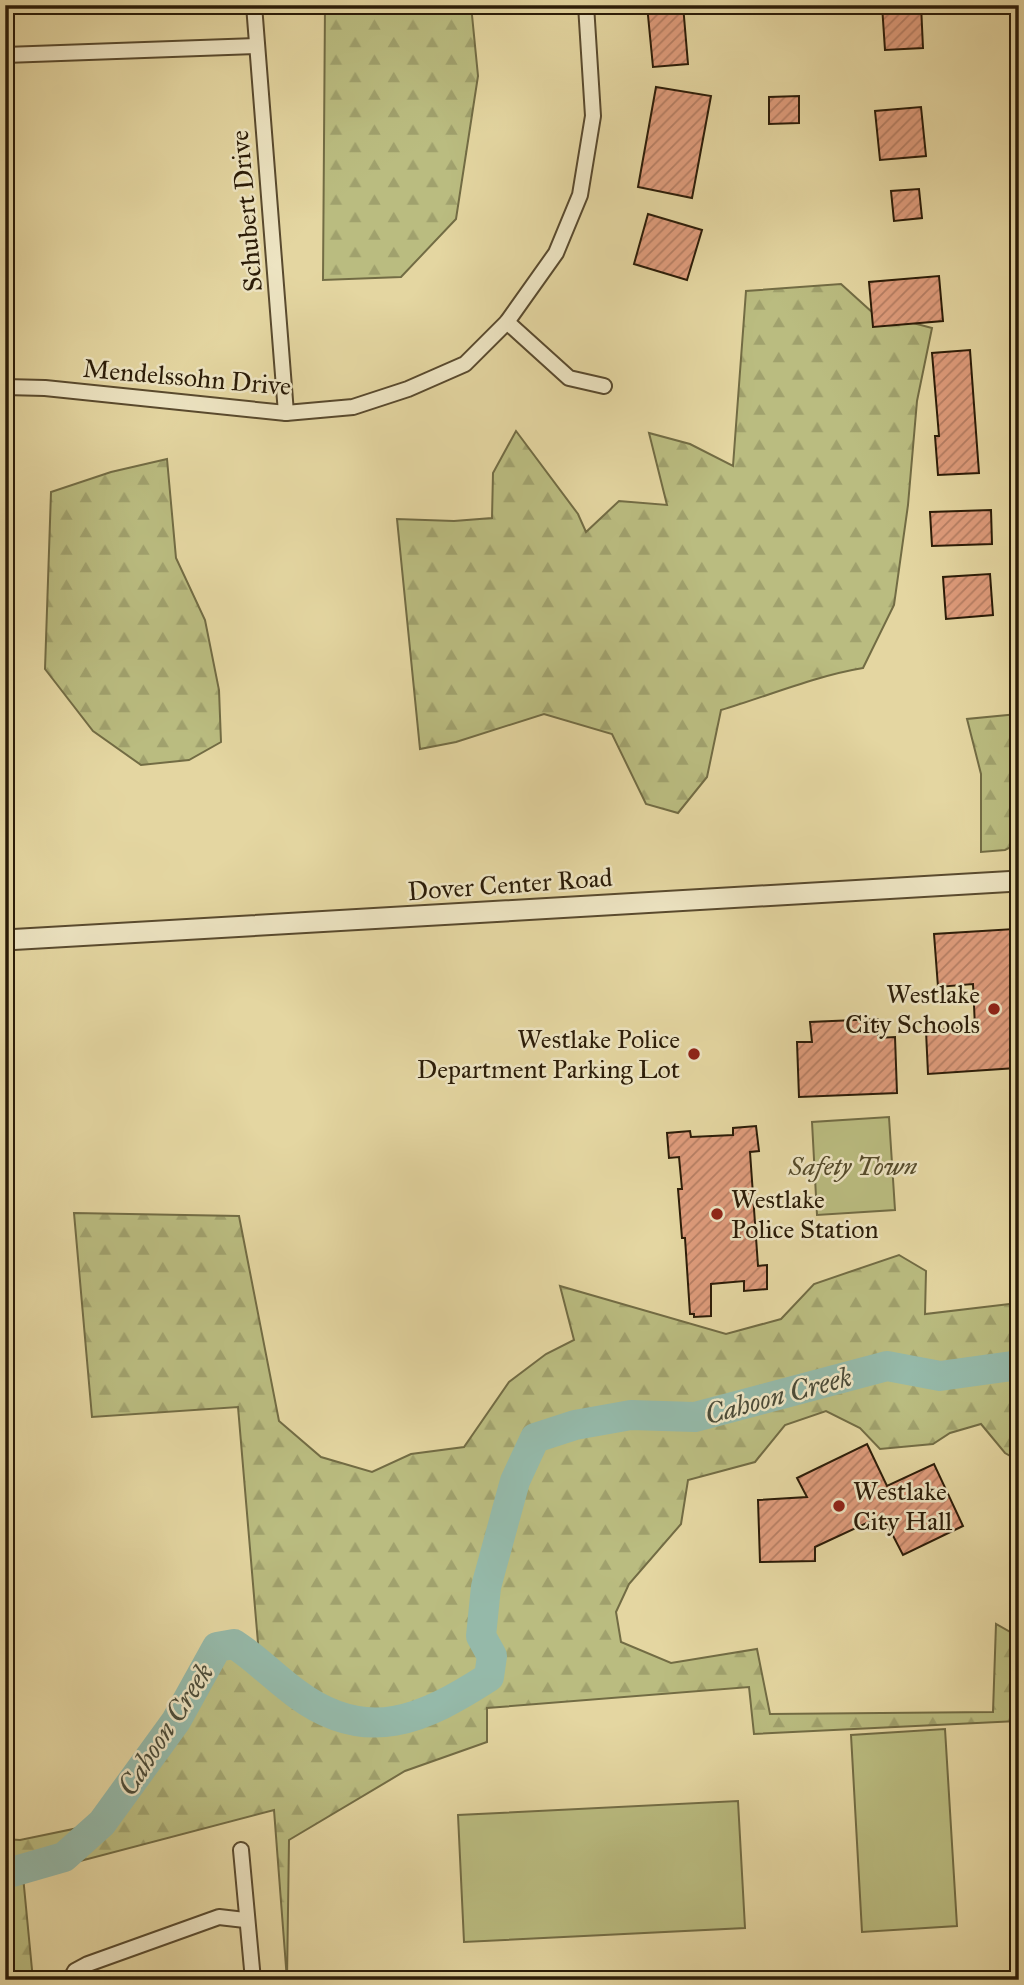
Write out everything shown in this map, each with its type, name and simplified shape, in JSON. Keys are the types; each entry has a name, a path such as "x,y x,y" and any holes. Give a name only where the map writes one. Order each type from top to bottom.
{"street":[{"name":"Schubert Drive","path":"254,5 286,413"},
{"name":"Mendelssohn Drive","path":"5,387 45,388 286,413 353,407 408,389 464,364 508,321 556,253 580,195 593,116 586,5"},
{"path":"5,55 257,46"},
{"path":"508,321 569,378 604,386"},
{"name":"Dover Center Road","path":"5,940 1019,881"},
{"path":"241,1850 245,1920 253,1980"},
{"path":"70,1980 75,1971 88,1964 219,1917 245,1920"}],"green space":[{"path":"325,5 471,5 478,76 456,219 401,277 323,280"},
{"path":"841,284 872,312 932,328 917,401 908,505 894,605 863,668 809,681 721,710 707,777 678,813 646,804 612,734 544,714 456,742 420,749 397,519 454,521 492,518 493,473 516,431 578,514 586,532 619,501 667,505 649,433 690,444 733,466 746,291"},
{"path":"167,459 176,558 205,620 219,690 221,742 189,760 141,765 93,731 45,669 51,492 111,472"},
{"path":"1019,714 1019,843 1005,850 981,852 981,774 967,719"},
{"name":"Safety Town","path":"889,1117 895,1210 817,1215 812,1122"},
{"path":"74,1213 239,1216 279,1421 321,1457 372,1472 411,1454 464,1447 509,1382 546,1354 574,1340 560,1286 726,1334 781,1319 814,1284 899,1255 926,1271 925,1314 1019,1303 1019,1461 1005,1453 981,1424 950,1433 933,1444 880,1449 860,1428 826,1411 785,1425 755,1462 688,1480 681,1524 629,1584 616,1612 621,1642 671,1663 757,1649 770,1714 993,1712 996,1624 1019,1637 1019,1721 754,1734 749,1687 487,1708 487,1742 405,1771 289,1840 287,1980 274,1810 23,1876 33,1980 5,1980 5,1839 20,1840 102,1823 176,1721 217,1647 258,1643 238,1407 92,1417"},
{"path":"945,1729 957,1926 862,1932 851,1735"},
{"path":"738,1801 745,1928 464,1942 458,1815"}],"building":[{"path":"647,5 683,5 688,64 653,67"},
{"path":"882,5 921,5 923,48 885,50"},
{"path":"656,87 711,96 692,198 638,187"},
{"path":"799,96 799,123 769,124 769,97"},
{"path":"921,107 926,156 880,160 875,111"},
{"path":"919,189 922,218 894,221 891,191"},
{"path":"648,214 702,230 687,280 634,264"},
{"path":"939,276 943,321 873,327 869,282"},
{"path":"970,350 979,473 938,475 935,436 939,436 932,353"},
{"path":"991,510 992,544 932,546 930,512"},
{"path":"990,574 993,615 946,619 943,577"},
{"name":"Westlake City Schools","path":"1014,929 1016,1068 928,1074 926,1031 975,1027 973,984 938,987 934,934"},
{"path":"878,1019 878,1038 895,1037 897,1093 799,1097 797,1042 812,1042 810,1022"},
{"name":"Westlake Police Station","path":"756,1126 759,1151 750,1152 758,1266 767,1265 767,1289 744,1291 744,1281 711,1284 711,1316 694,1317 694,1314 690,1314 685,1238 682,1238 678,1189 682,1189 679,1157 669,1158 667,1133 690,1131 691,1137 733,1135 733,1128"},
{"path":"867,1444 887,1486 934,1464 963,1526 903,1555 887,1524 873,1520 815,1547 815,1561 760,1562 758,1500 807,1497 797,1478"}],"waterway":[{"name":"Cahoon Creek","path":"5,1874 64,1857 102,1823 176,1721 217,1647 234,1644 297,1694 323,1710 347,1719 371,1723 418,1715 489,1677 492,1656 481,1636 486,1587 515,1481 535,1438 575,1425 631,1415 695,1417 887,1366 940,1376 1019,1365"}],"place":[{"name":"Westlake City Schools","path":"994,1009"},
{"name":"Westlake Police Department Parking Lot","path":"694,1054"},
{"name":"Westlake Police Station","path":"717,1214"},
{"name":"Westlake City Hall","path":"839,1506"}]}
